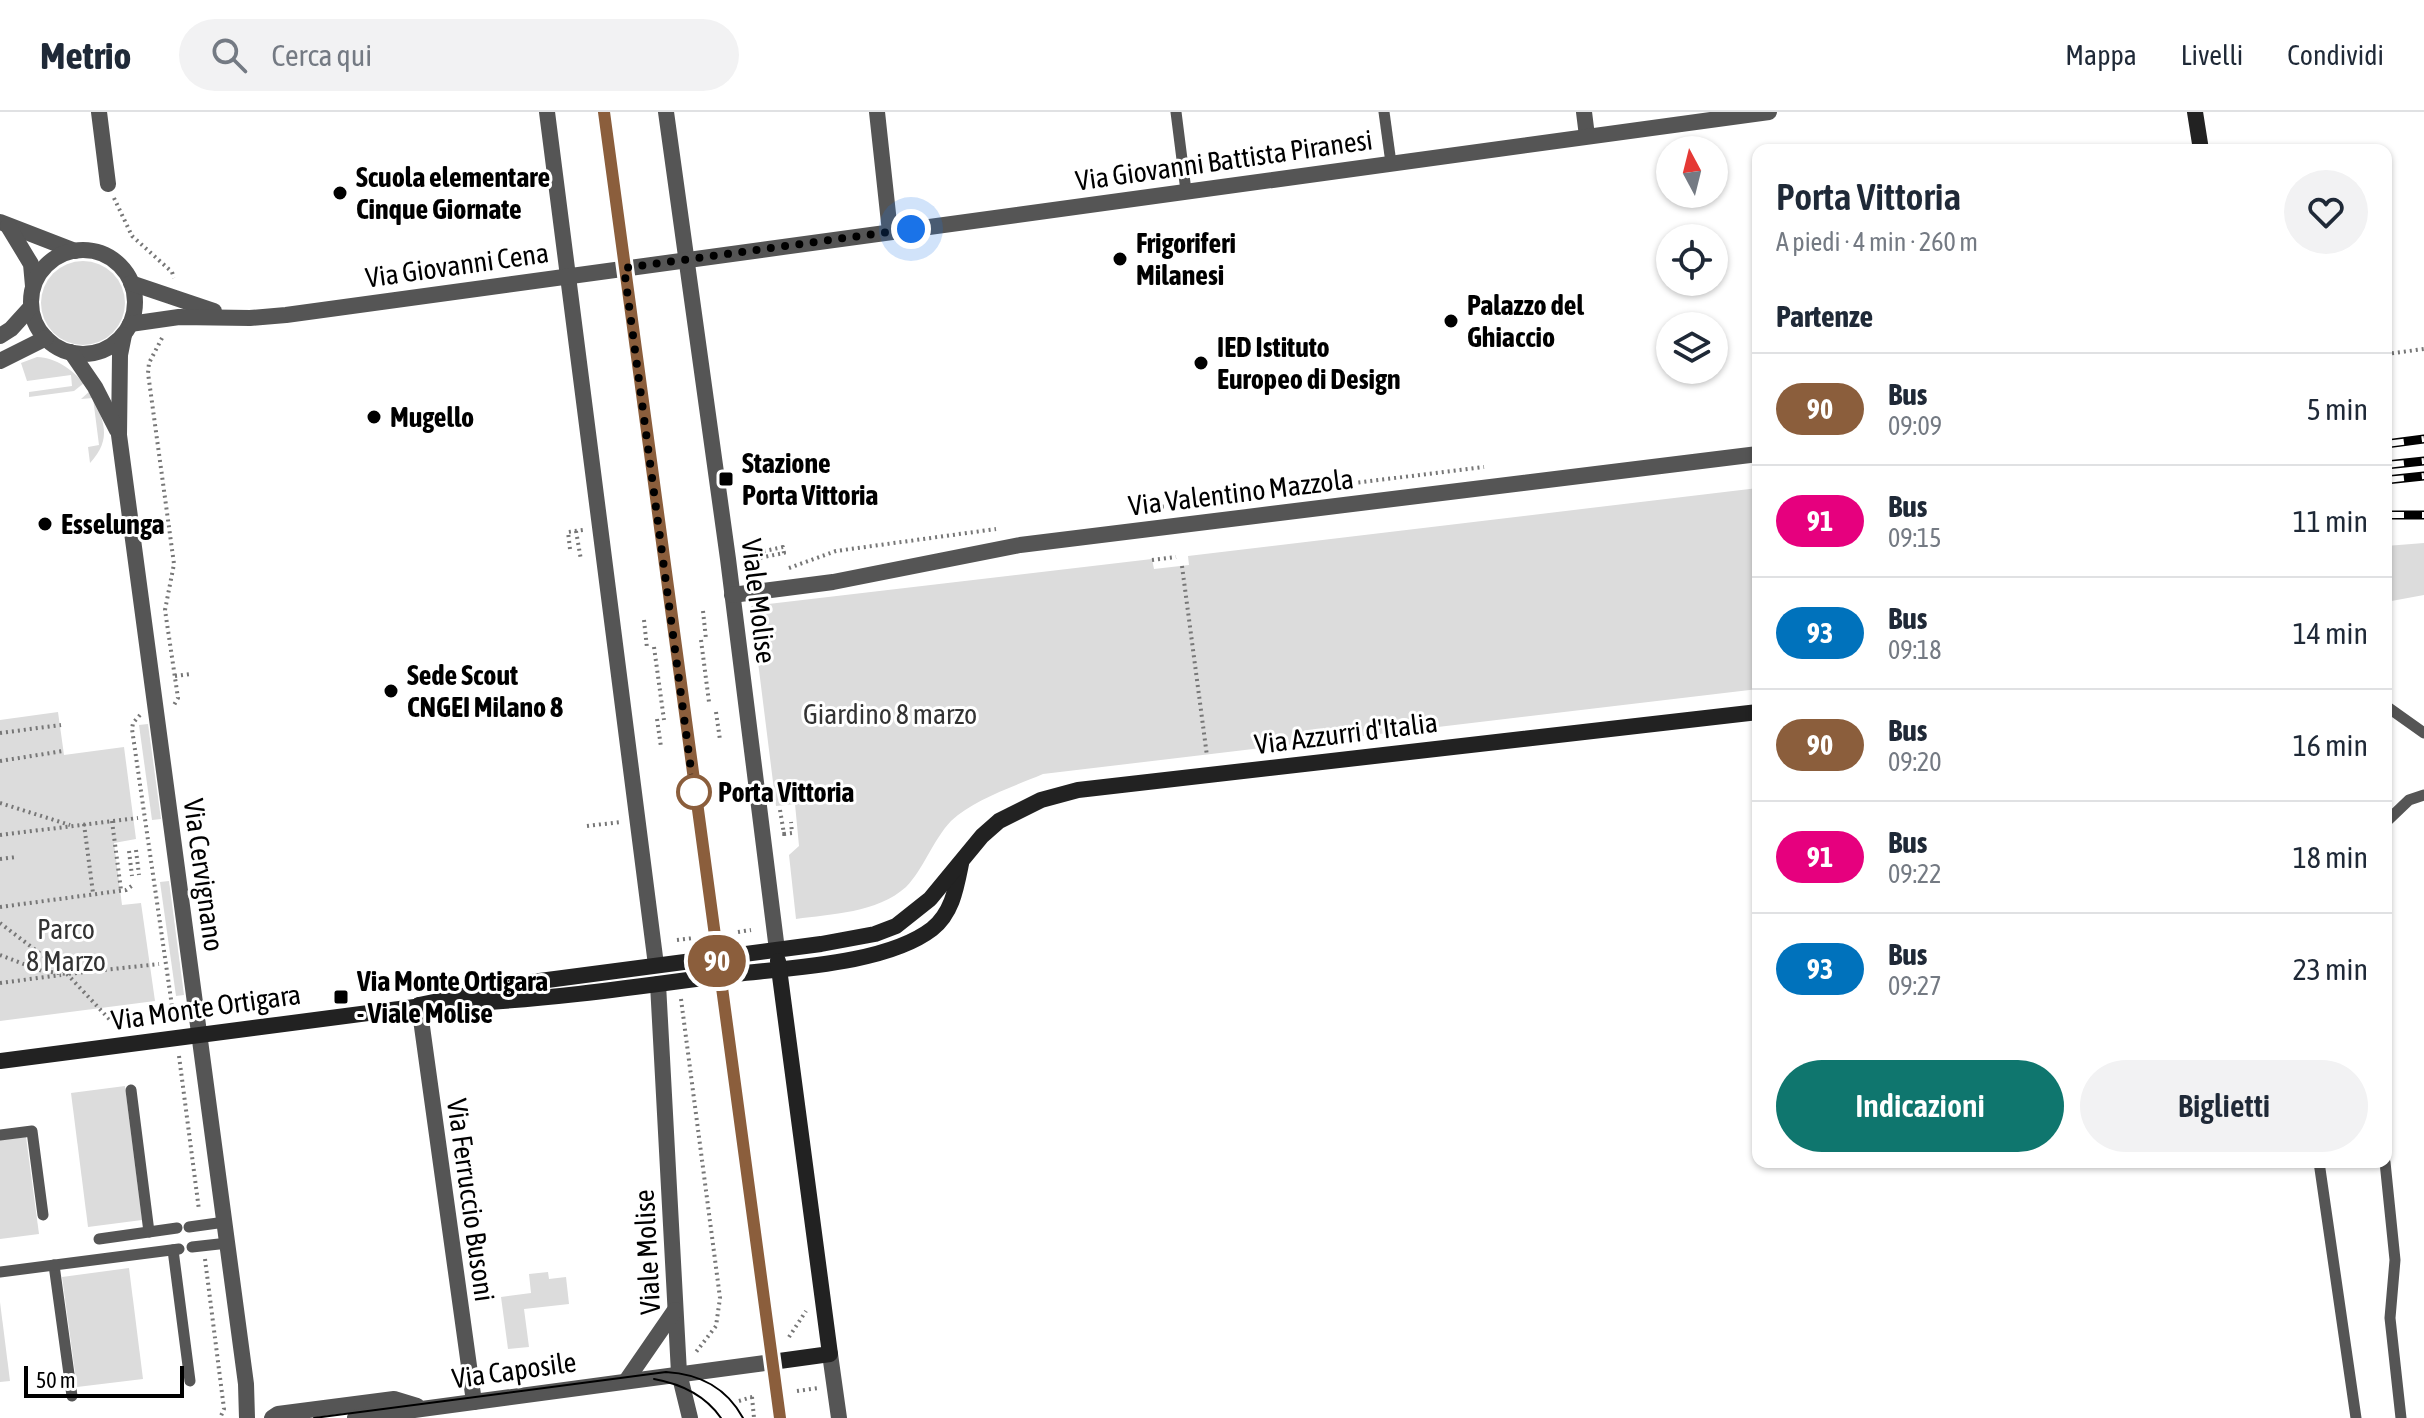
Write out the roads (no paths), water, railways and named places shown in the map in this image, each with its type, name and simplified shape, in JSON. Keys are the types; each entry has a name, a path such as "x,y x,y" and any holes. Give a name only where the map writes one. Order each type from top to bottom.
{"street":[{"path":"99,112 108,184"},
{"name":"Viale Molise","path":"547,112 656,965 680,1374 690,1418"},
{"path":"604,112 780,1418"},
{"name":"Viale Molise","path":"666,112 839,1418"},
{"path":"877,112 890,232"},
{"path":"1584,112 1587,136"},
{"name":"Via Giovanni Battista Piranesi","path":"686,259 1769,112"},
{"path":"2195,112 2200,144"},
{"path":"4,224 31,264 31,307 37,325 46,338 71,352"},
{"name":"Via Giovanni Cena","path":"4,224 75,251 106,256 121,267 131,283 235,318"},
{"path":"33,288 51,262 75,251"},
{"name":"Via Giovanni Cena","path":"71,352 96,352 108,347 127,330 179,317 276,316 686,259"},
{"path":"127,330 135,306 131,283"},
{"path":"0,336 11,329 31,307"},
{"name":"Via Cervignano","path":"127,330 120,355 119,435 248,1393 247,1418"},
{"path":"0,361 46,338"},
{"name":"Via Cervignano","path":"71,352 95,387 119,435"},
{"name":"Via Valentino Mazzola","path":"732,595 833,582 1020,545 1752,455"},
{"name":"Via Azzurri d'Italia","path":"777,950 851,939 896,926 930,899 982,836 1020,809 1078,790 1752,713"},
{"path":"658,984 780,969 887,951 931,930 945,916 955,896 962,859"},
{"path":"656,965 777,950"},
{"name":"Via Monte Ortigara","path":"0,1061 419,1005 532,982 656,965"},
{"name":"Via Monte Ortigara","path":"419,1005 532,1000 658,984"},
{"name":"Via Ferruccio Busoni","path":"419,1005 474,1402"},
{"path":"626,1381 676,1308"},
{"path":"680,1374 830,1354"},
{"name":"Via Caposile","path":"355,1418 680,1374"},
{"name":"Via Caposile","path":"272,1418 278,1414 394,1399 426,1408"}],"lane":[{"path":"1176,112 1186,191"},
{"path":"1384,112 1391,163"},
{"path":"2392,710 2424,733"},
{"path":"2392,816 2409,800 2424,795"},
{"path":"131,1090 149,1232"},
{"path":"0,1135 32,1131 43,1215"},
{"path":"2320,1168 2356,1418"},
{"path":"2386,1168 2395,1260 2390,1318 2401,1418"},
{"path":"99,1239 225,1222"},
{"path":"0,1272 228,1243"},
{"path":"181,1249 190,1381"},
{"path":"54,1265 72,1396"}],"tram line":[{"path":"314,1418 666,1372 711,1384 729,1398 743,1418"},
{"path":"654,1379 692,1392 708,1403 721,1418"}],"railway":[{"path":"2392,443 2424,439"},
{"path":"2392,464 2424,461"},
{"path":"2392,479 2424,476"},
{"path":"2392,515 2424,515"}],"place":[{"name":"Scuola elementare Cinque Giornate","path":"340,193"},
{"name":"Frigoriferi Milanesi","path":"1120,259"},
{"name":"Palazzo del Ghiaccio","path":"1451,321"},
{"name":"IED Istituto Europeo di Design","path":"1201,363"},
{"name":"Mugello","path":"374,417"},
{"name":"Stazione Porta Vittoria","path":"726,479"},
{"name":"Esselunga","path":"45,524"},
{"name":"Sede Scout CNGEI Milano 8","path":"391,691"},
{"name":"Porta Vittoria","path":"694,792"},
{"name":"Via Monte Ortigara - Viale Molise","path":"341,997"}],"park label":[{"name":"Giardino 8 marzo","path":"890,714"},
{"name":"Parco 8 Marzo","path":"66,945"}]}
